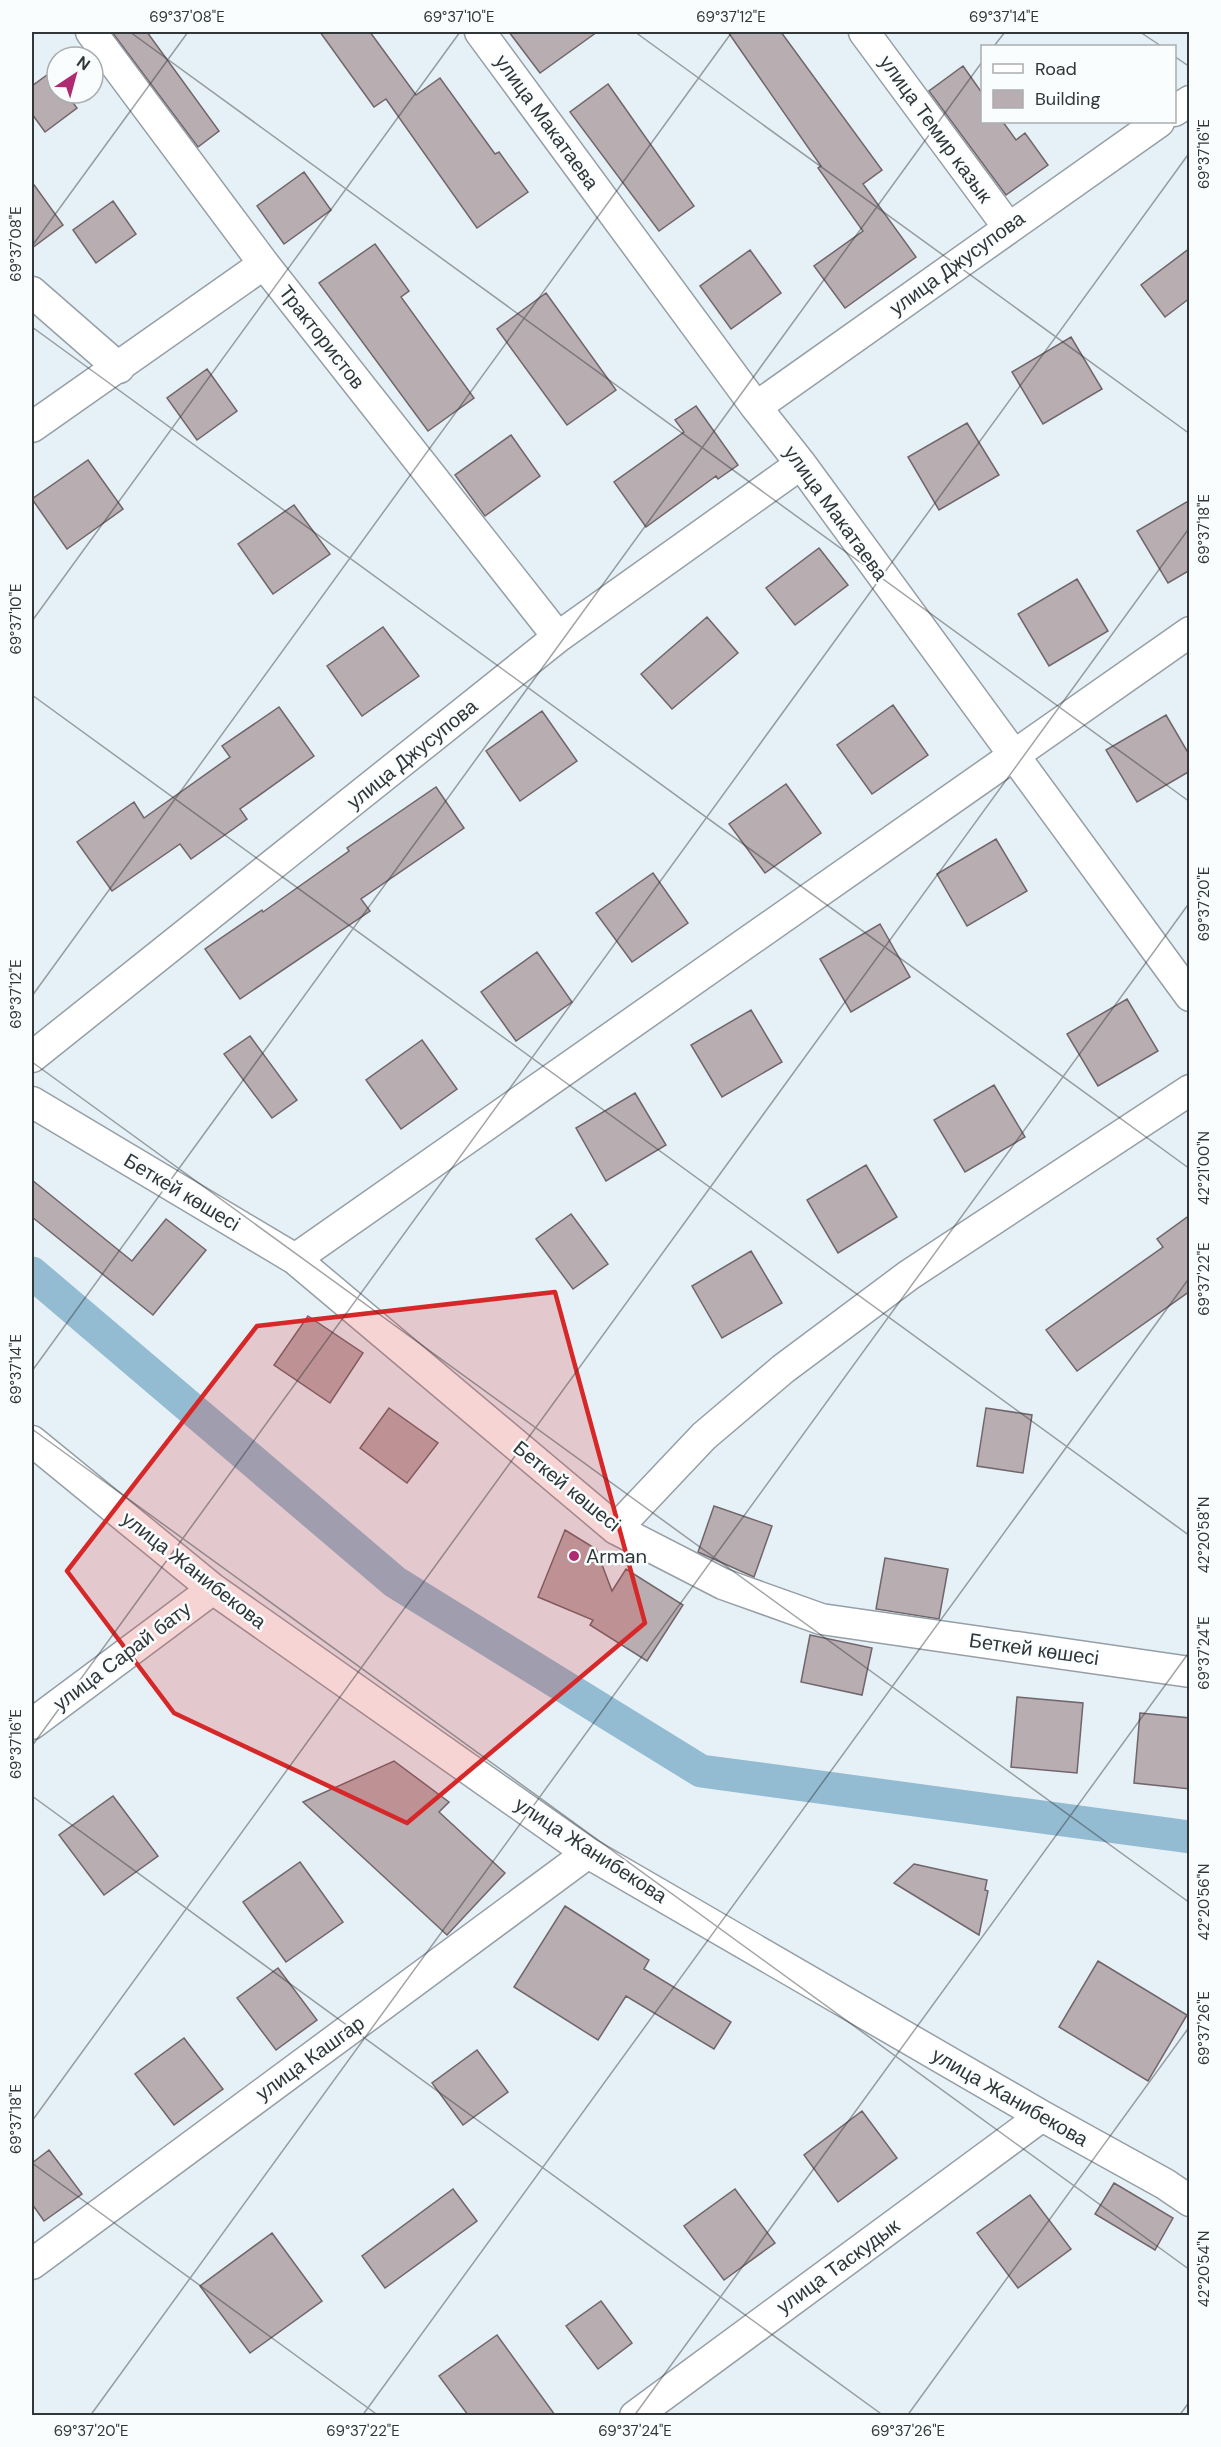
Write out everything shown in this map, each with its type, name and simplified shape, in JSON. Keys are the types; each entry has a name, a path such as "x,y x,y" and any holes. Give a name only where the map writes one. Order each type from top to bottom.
{"street":[{"name":"Трактористов","path":"91,32 264,264 558,637"},
{"name":"улица Макатаева","path":"480,32 756,407 801,464 1190,996"},
{"name":"улица Темир казык","path":"864,32 1008,226"},
{"path":"1176,110 1190,101"},
{"name":"улица Джусупова","path":"756,407 1008,226 1158,123"},
{"path":"32,427 264,264"},
{"path":"32,292 119,368"},
{"name":"улица Джусупова","path":"32,1057 558,637 801,464"},
{"path":"295,1259 1190,632"},
{"path":"616,1529 704,1436 783,1369 909,1275 1190,1090"},
{"name":"Беткей көшесі","path":"32,1102 295,1259 616,1529 723,1584 821,1619 1190,1672"},
{"name":"улица Жанибекова","path":"32,1441 213,1589 588,1853 1041,2116 1165,2184 1190,2201"},
{"name":"улица Сарай бату","path":"32,1724 213,1589"},
{"name":"улица Кашгар","path":"32,2264 588,1853"},
{"name":"улица Таскудык","path":"635,2415 1041,2116"}],"highlighted area":[{"path":"555,1292 645,1623 407,1823 174,1713 67,1571 257,1326"}],"building":[{"path":"112,32 147,32 219,131 198,147"},
{"path":"320,32 370,32 416,95 440,78 495,154 499,152 528,192 477,228 386,99 374,107"},
{"path":"509,32 597,32 540,73"},
{"path":"728,32 781,32 882,170 863,184 916,257 845,308 814,266 863,231 818,168 821,166"},
{"path":"963,66 981,92 981,123 1004,123 1016,140 1025,133 1048,165 1006,195 929,91"},
{"path":"45,76 45,105 75,105 77,108 45,132 32,114 32,86"},
{"path":"608,84 694,206 659,231 570,112"},
{"path":"304,172 331,210 284,244 257,206"},
{"path":"32,182 63,225 32,248"},
{"path":"113,201 136,234 96,263 73,230"},
{"path":"375,244 409,291 401,297 474,398 428,431 319,283"},
{"path":"1190,248 1190,298 1165,317 1141,285"},
{"path":"750,250 781,293 731,329 700,286"},
{"path":"546,293 616,390 567,425 497,329"},
{"path":"1071,337 1102,389 1043,424 1012,372"},
{"path":"207,369 237,411 197,440 167,398"},
{"path":"696,406 738,465 718,479 716,476 646,527 614,482 684,432 675,420"},
{"path":"967,423 999,475 939,510 908,457"},
{"path":"511,435 540,476 485,516 455,475"},
{"path":"88,460 123,509 67,549 32,499"},
{"path":"1190,500 1190,570 1168,583 1137,531"},
{"path":"294,505 330,554 273,594 238,544"},
{"path":"819,548 848,585 795,625 766,588"},
{"path":"1077,579 1108,631 1049,666 1018,614"},
{"path":"707,617 738,653 672,709 641,674"},
{"path":"383,627 419,676 362,716 327,666"},
{"path":"893,705 928,755 872,794 837,745"},
{"path":"279,707 314,756 240,809 247,819 191,859 180,844 112,891 77,842 134,802 144,818 230,757 222,746"},
{"path":"542,711 577,761 520,801 486,751"},
{"path":"1166,715 1190,756 1190,771 1137,802 1106,750"},
{"path":"786,784 821,833 765,873 729,824"},
{"path":"436,787 464,828 361,899 370,911 240,999 205,949 262,910 263,912 349,851 347,848"},
{"path":"996,839 1027,891 967,926 937,874"},
{"path":"653,873 688,923 632,962 596,913"},
{"path":"880,924 910,977 851,1012 820,959"},
{"path":"537,952 572,1002 516,1041 481,992"},
{"path":"1127,999 1158,1051 1098,1086 1067,1034"},
{"path":"751,1010 782,1062 722,1097 691,1045"},
{"path":"250,1036 297,1100 272,1118 224,1054"},
{"path":"422,1040 457,1089 401,1129 366,1080"},
{"path":"994,1085 1025,1137 965,1172 934,1120"},
{"path":"635,1093 666,1145 606,1181 576,1128"},
{"path":"866,1165 897,1217 838,1253 807,1200"},
{"path":"32,1180 132,1261 166,1219 206,1250 153,1315 32,1217"},
{"path":"571,1214 608,1264 573,1289 536,1239"},
{"path":"1190,1215 1190,1291 1077,1371 1046,1330 1163,1247 1157,1239"},
{"path":"751,1251 782,1303 722,1338 692,1286"},
{"path":"308,1316 363,1353 330,1403 274,1365"},
{"path":"389,1408 438,1443 407,1483 360,1448"},
{"path":"986,1408 1032,1415 1023,1473 977,1466"},
{"path":"714,1506 772,1526 754,1577 698,1552"},
{"path":"565,1530 596,1549 612,1591 626,1569 683,1605 647,1661 590,1625 593,1620 538,1597"},
{"path":"885,1558 948,1569 939,1619 876,1609"},
{"path":"810,1635 872,1648 862,1695 801,1682"},
{"path":"1017,1697 1083,1703 1077,1773 1011,1767"},
{"path":"1140,1713 1190,1718 1190,1789 1134,1783"},
{"path":"394,1761 449,1802 439,1812 505,1873 447,1935 303,1802"},
{"path":"113,1796 158,1856 104,1895 59,1835"},
{"path":"300,1862 343,1922 286,1962 243,1902"},
{"path":"914,1864 987,1880 985,1890 988,1891 979,1935 894,1883"},
{"path":"565,1906 649,1960 644,1969 731,2022 714,2049 626,1996 598,2040 514,1987"},
{"path":"1098,1961 1187,2015 1148,2081 1059,2027"},
{"path":"278,1968 317,2020 276,2050 237,1998"},
{"path":"184,2038 223,2089 174,2125 135,2074"},
{"path":"477,2050 508,2092 463,2125 432,2083"},
{"path":"862,2111 897,2158 838,2202 804,2155"},
{"path":"49,2150 82,2194 44,2221 32,2204 32,2163"},
{"path":"1114,2183 1173,2218 1155,2250 1095,2214"},
{"path":"453,2189 477,2221 385,2288 362,2256"},
{"path":"735,2189 775,2243 724,2280 684,2226"},
{"path":"1030,2195 1071,2249 1018,2288 977,2233"},
{"path":"272,2233 322,2301 250,2353 200,2286"},
{"path":"601,2301 632,2343 598,2369 566,2326"},
{"path":"497,2335 555,2415 468,2415 439,2376"}],"waterway":[{"path":"32,1273 395,1582 701,1771 1190,1837"}],"place":[{"name":"Arman","path":"574,1556"}]}
